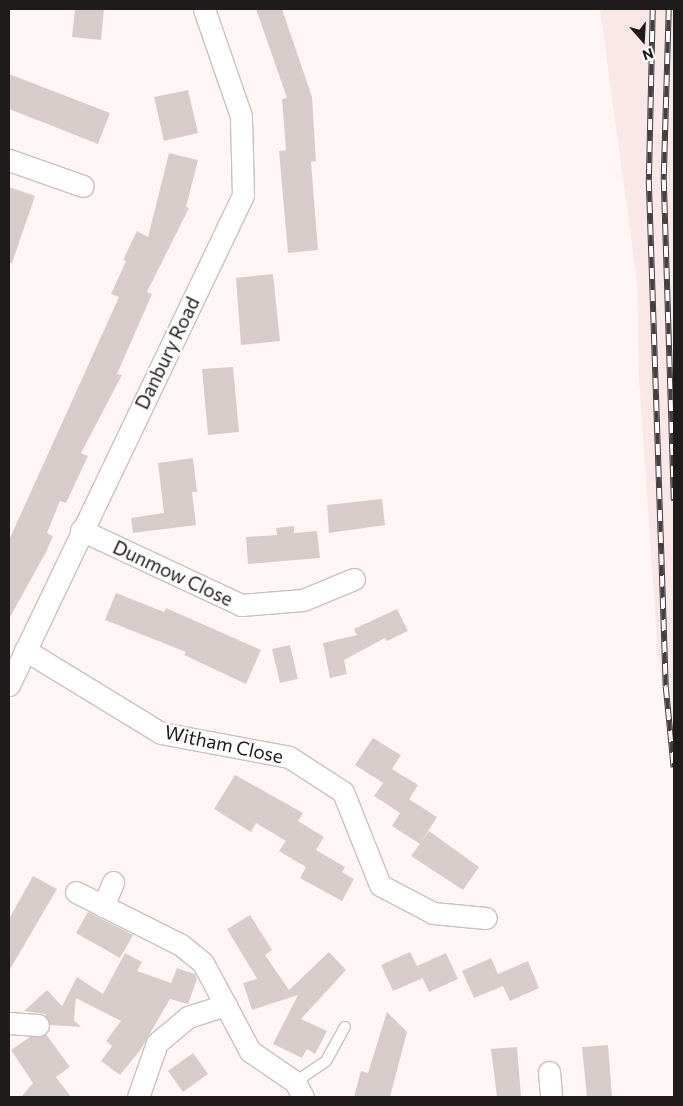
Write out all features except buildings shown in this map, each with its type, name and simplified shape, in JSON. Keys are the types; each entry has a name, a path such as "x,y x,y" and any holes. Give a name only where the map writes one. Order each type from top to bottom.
{"street":[{"name":"Danbury Road","path":"9,685 81,530 243,195 241,116 204,9"},
{"path":"9,160 83,186"},
{"name":"Dunmow Close","path":"81,530 241,605 303,600 354,579"},
{"name":"Witham Close","path":"25,650 161,733 289,757 343,792 380,885 434,913 486,918"},
{"path":"104,906 113,882"},
{"path":"76,892 181,945 203,963 250,1051 299,1090"},
{"path":"138,1097 158,1043 188,1017 226,1005"},
{"path":"9,1023 38,1024"},
{"path":"550,1072 551,1097"}],"lane":[{"path":"299,1090 326,1061 345,1027"}],"shaded area":[{"path":"600,9 674,9 674,774 658,655 639,378 637,281"}],"railway":[{"path":"653,9 649,180 666,687 674,768"},
{"path":"669,9 664,180 674,501"}]}
